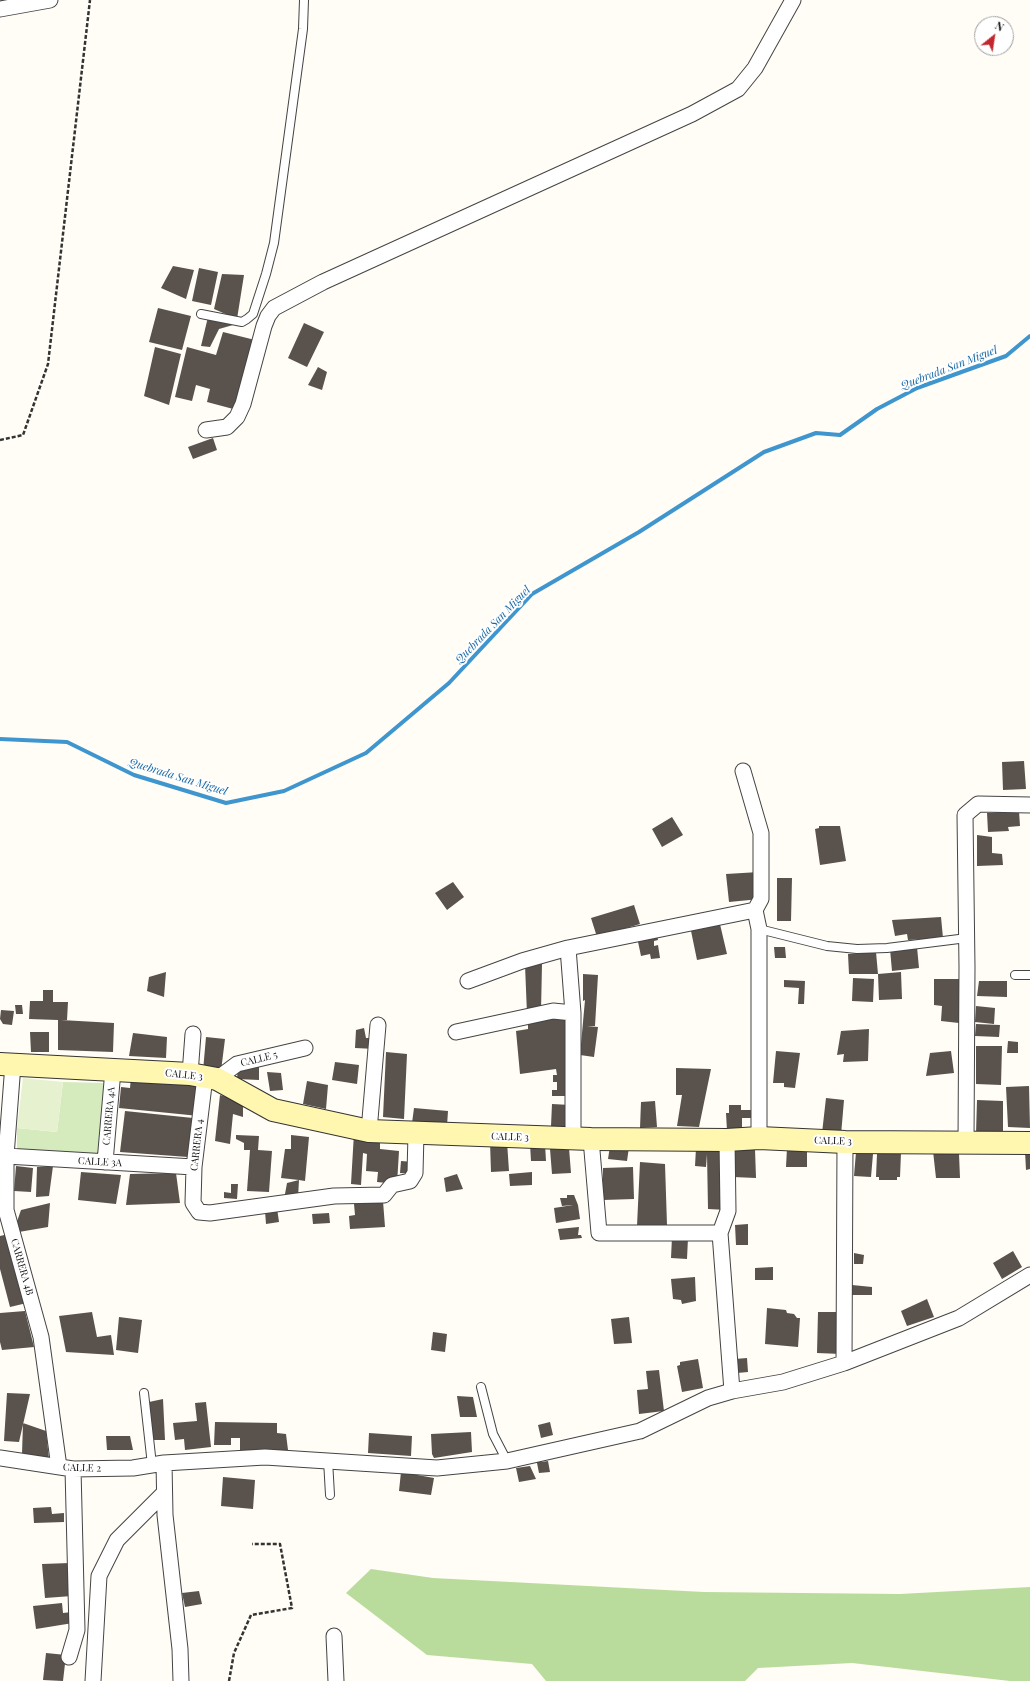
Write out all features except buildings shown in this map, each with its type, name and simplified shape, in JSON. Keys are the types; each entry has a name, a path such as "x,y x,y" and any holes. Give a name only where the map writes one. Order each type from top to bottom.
{"street":[{"path":"206,430 227,427 237,417 243,404 264,326 268,316 274,308 323,282 692,114 738,89 755,68 793,0"},
{"path":"0,9 43,1"},
{"path":"743,771 761,832 761,899 755,910 759,929 759,1138"},
{"path":"966,1142 967,938 965,815 978,804 1030,805"},
{"path":"468,981 522,960 568,948 755,910"},
{"path":"568,948 582,1139 599,1233 720,1233"},
{"path":"456,1032 553,1011 573,1013"},
{"path":"369,1131 378,1025"},
{"path":"193,1034 204,1077"},
{"name":"CALLE 5","path":"204,1077 236,1064 305,1048"},
{"name":"CALLE 3","path":"6,1064 204,1077 273,1110 369,1131 416,1134 582,1139 727,1140 759,1138 844,1142 1030,1143"},
{"name":"CARRERA 4B","path":"6,1064 6,1156 3,1211 41,1337 66,1468 77,1630 69,1657"},
{"name":"CARRERA 4A","path":"105,1162 113,1070"},
{"name":"CARRERA 4","path":"204,1077 194,1167 193,1203 199,1212 210,1213 334,1196 384,1195 392,1185 410,1181 415,1172 416,1134"},
{"path":"727,1140 728,1211 720,1233 732,1391"},
{"path":"844,1142 844,1363"},
{"name":"CALLE 3A","path":"6,1156 194,1167"},
{"name":"CALLE 2","path":"0,1458 66,1468 133,1468 158,1464 265,1457 438,1468 507,1461 640,1431 708,1398 732,1391 783,1382 844,1363 959,1318 1030,1275"},
{"path":"158,1464 164,1493 164,1515 180,1649 182,1681"},
{"path":"93,1681 99,1576 117,1540 164,1493"},
{"path":"334,1636 336,1681"}],"lane":[{"path":"201,314 242,322 247,319 252,314 266,274 274,243 303,29 304,0"},
{"path":"759,929 827,946 857,949 887,948 967,938"},
{"path":"1015,975 1030,975"},
{"path":"481,1387 493,1434 507,1461"},
{"path":"144,1393 158,1464"},
{"path":"328,1460 330,1495"}],"path":[{"path":"0,440 23,435 48,364 90,0"},
{"path":"229,1681 234,1653 251,1615 292,1608 280,1544 252,1544"}],"green space":[{"path":"23,1078 63,1082 57,1132 17,1128"},
{"path":"63,1082 104,1083 100,1155 17,1149 17,1128 57,1132"},
{"path":"371,1569 433,1578 704,1592 900,1594 1030,1587 1030,1681 1010,1681 852,1663 758,1668 745,1681 546,1681 532,1664 427,1655 346,1593"}],"waterway":[{"name":"Quebrada San Miguel","path":"0,739 67,742 134,775 226,803 284,791 366,753 449,683 532,594 639,532 764,452 816,433 840,435 877,409 917,388 1006,356 1030,336"}]}
